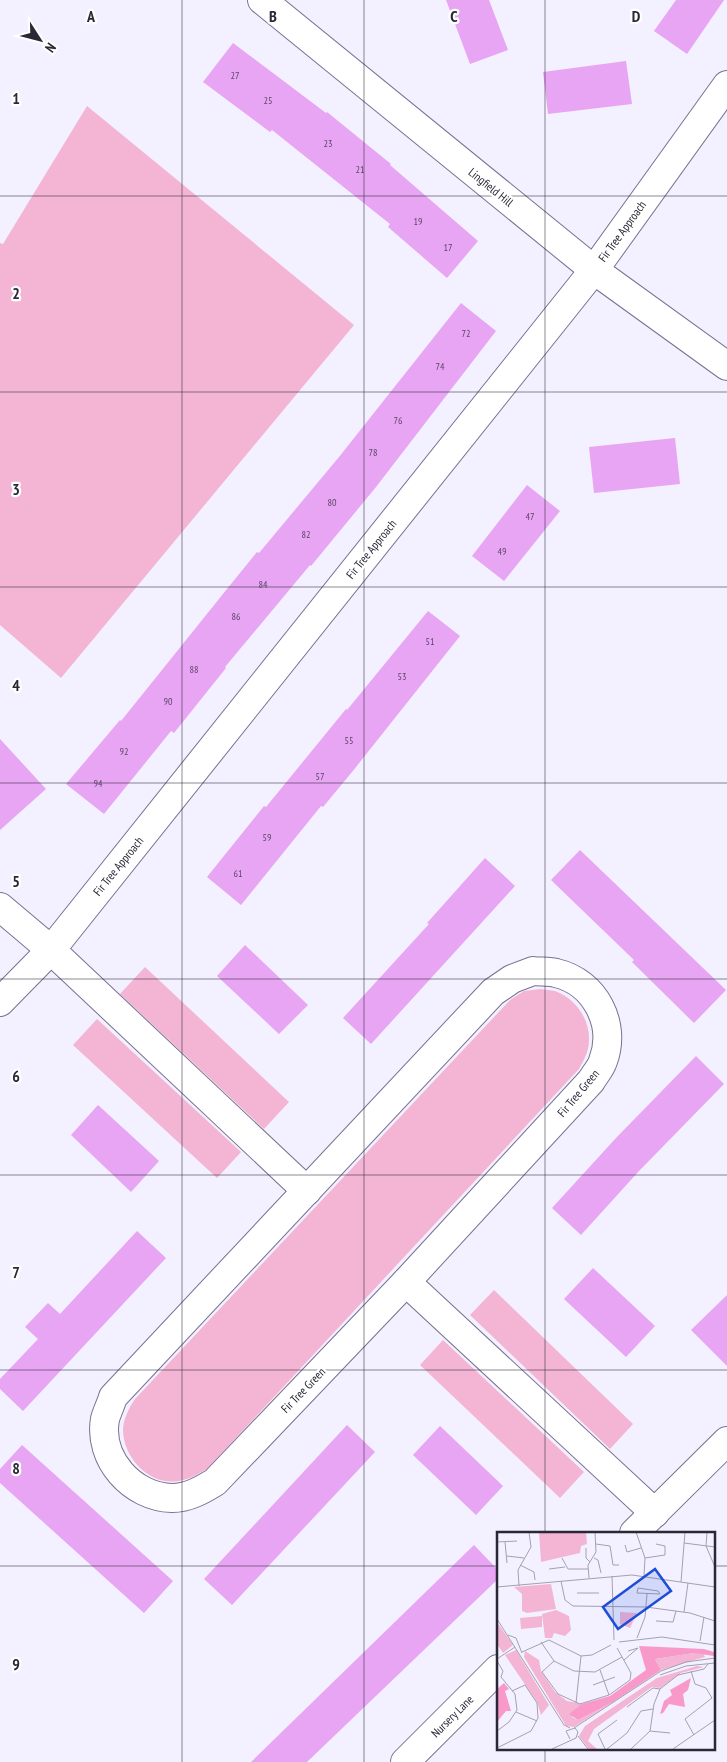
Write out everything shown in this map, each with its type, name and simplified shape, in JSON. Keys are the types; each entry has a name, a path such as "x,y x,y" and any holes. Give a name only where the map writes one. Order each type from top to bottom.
{"street":[{"name":"Lingfield Hill","path":"262,0 594,270 727,366"},
{"name":"Fir Tree Approach","path":"0,1002 51,950 594,270 727,85"},
{"path":"0,907 51,950 307,1191"},
{"name":"Fir Tree Green","path":"533,971 556,972 577,981 594,996 605,1017 608,1039 603,1061 591,1081 406,1282 215,1482 195,1494 172,1498 149,1494 129,1482 114,1464 106,1442 105,1419 113,1397 493,992 512,979 533,971"},
{"path":"406,1282 655,1513"},
{"path":"635,1532 727,1441"},
{"name":"Nursery Lane","path":"405,1762 497,1670"}],"shaded area":[{"path":"87,106 354,325 61,678 0,625 0,243 3,244"},
{"path":"145,967 289,1102 264,1129 120,994"},
{"path":"540,989 562,994 575,1004 584,1017 589,1032 589,1044 579,1069 207,1469 187,1479 168,1481 149,1475 140,1468 128,1451 123,1431 127,1414 135,1399 510,1000 524,991"},
{"path":"97,1019 241,1152 217,1178 73,1045"},
{"path":"494,1290 633,1424 610,1449 470,1315"},
{"path":"443,1340 584,1472 560,1498 420,1365"}],"building":[{"path":"446,0 489,0 508,50 470,64"},
{"path":"676,0 724,0 687,54 654,31"},
{"path":"233,43 327,112 391,164 478,241 447,278 388,227 390,224 272,130 270,132 203,82"},
{"path":"626,61 632,104 548,114 543,72"},
{"path":"461,303 496,331 376,487 225,667 174,733 171,731 104,814 66,784 121,721 257,552 259,553 339,457"},
{"path":"675,438 680,484 594,493 589,447"},
{"path":"527,485 560,511 504,581 472,556"},
{"path":"428,611 460,636 352,772 323,807 321,806 241,905 207,877 264,806 266,807"},
{"path":"0,739 46,789 0,830"},
{"path":"580,850 726,990 694,1023 632,962 634,960 551,880"},
{"path":"485,858 515,886 371,1044 343,1018 429,924 427,923"},
{"path":"245,945 308,1005 279,1034 217,976"},
{"path":"696,1056 724,1084 639,1171 581,1235 552,1208 616,1138"},
{"path":"98,1105 159,1161 131,1192 71,1135"},
{"path":"137,1231 166,1258 23,1411 0,1389 0,1379 38,1339 25,1327 48,1303 60,1314"},
{"path":"593,1268 655,1326 626,1357 564,1299"},
{"path":"727,1295 727,1366 691,1330"},
{"path":"347,1425 375,1452 232,1605 204,1579"},
{"path":"440,1426 503,1486 476,1515 413,1455"},
{"path":"22,1445 173,1581 144,1613 0,1483 0,1469"},
{"path":"474,1545 497,1569 497,1580 307,1762 251,1762"}]}
